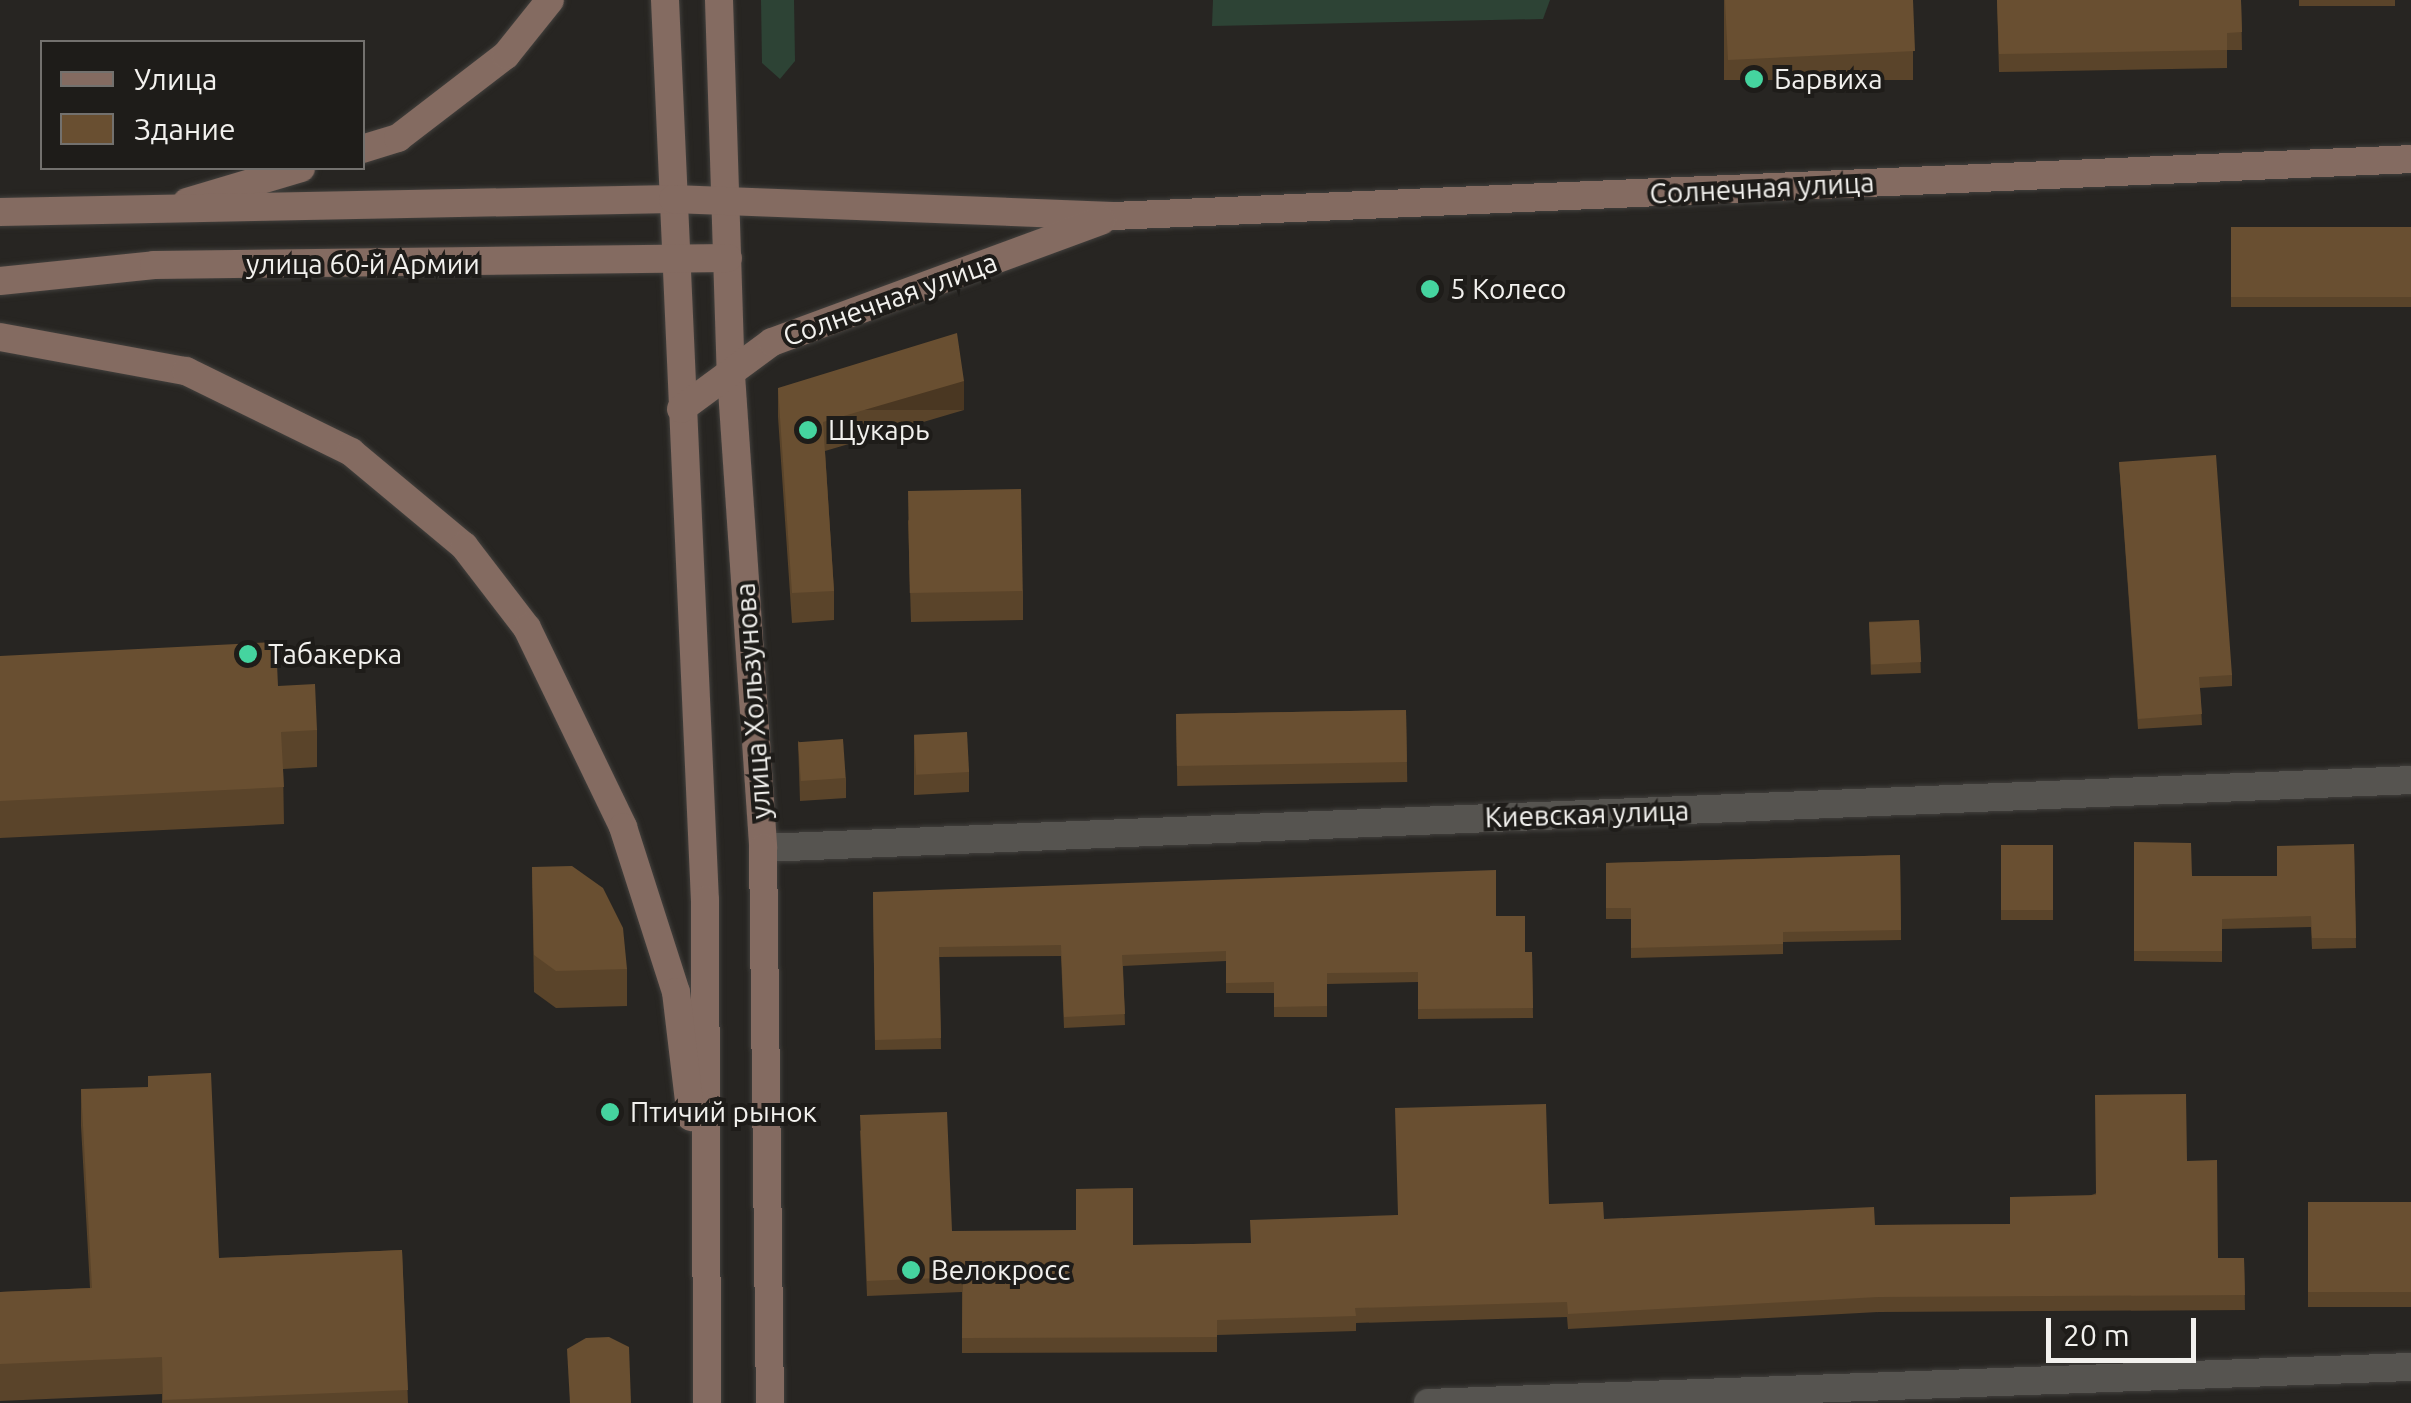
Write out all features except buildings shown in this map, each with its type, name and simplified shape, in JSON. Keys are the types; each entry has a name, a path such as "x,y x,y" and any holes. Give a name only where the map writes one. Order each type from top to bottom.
{"main road":[{"path":"365,148 398,138 506,55 550,0"},
{"name":"улица Хользунова","path":"665,0 705,900 707,1403"},
{"name":"улица Хользунова","path":"719,0 731,375 762,848 770,1403"},
{"name":"Солнечная улица","path":"726,202 1114,216 2411,160"},
{"path":"154,212 293,170"},
{"name":"улица 60-й Армии","path":"0,212 673,199 726,202"},
{"name":"Солнечная улица","path":"682,408 772,342 1114,216"},
{"name":"улица 60-й Армии","path":"0,282 154,265 728,258"},
{"path":"0,336 186,371 351,452 464,546 527,628 623,827 676,992 706,1245"}],"street":[{"name":"Киевская улица","path":"762,848 2411,780"},
{"path":"1428,1403 2411,1367"}],"green space":[{"path":"761,0 794,0 795,61 780,79 762,63"},
{"path":"1213,0 1550,0 1543,19 1212,26"}],"place":[{"name":"Барвиха","path":"1754,79"},
{"name":"5 Колесо","path":"1430,289"},
{"name":"Щукарь","path":"808,430"},
{"name":"Табакерка","path":"248,654"},
{"name":"Птичий рынок","path":"610,1112"},
{"name":"Велокросс","path":"911,1270"}]}
